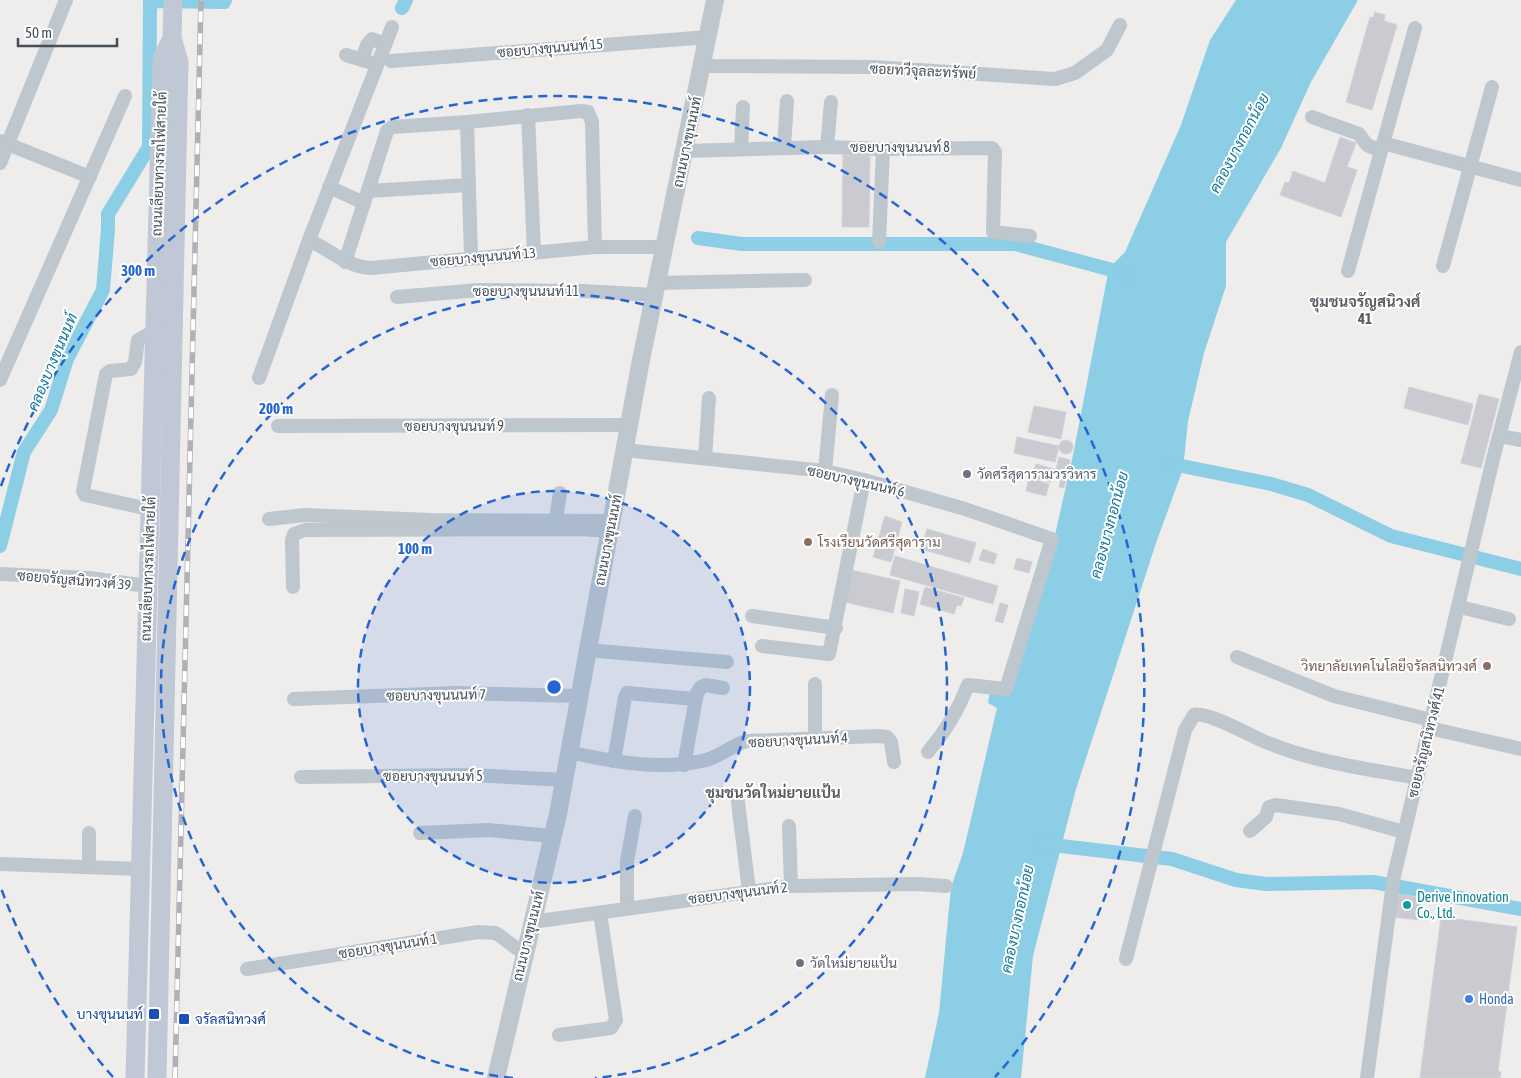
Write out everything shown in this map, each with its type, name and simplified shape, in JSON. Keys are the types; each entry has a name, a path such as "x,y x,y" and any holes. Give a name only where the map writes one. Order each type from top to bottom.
{"main road":[{"path":"171,61 173,0"},
{"name":"ถนนเลียบทางรถไฟสายใต้","path":"135,1078 154,337 171,61"},
{"name":"ถนนเลียบทางรถไฟสายใต้","path":"158,1069 171,61"},
{"path":"135,1059 141,1066 148,1069 158,1069"}],"street":[{"path":"0,163 4,143 66,0"},
{"name":"ถนนบางขุนนนท์","path":"496,1078 564,780 624,450 686,151 715,0"},
{"name":"ซอยทวีจุลละทรัพย์","path":"703,66 873,67 1055,79 1075,73 1108,50 1120,25"},
{"path":"259,378 329,187 392,27"},
{"path":"1348,271 1415,28"},
{"name":"ซอยบางขุนนนท์ 15","path":"391,61 709,36"},
{"path":"362,60 366,45 372,39 385,44"},
{"path":"346,55 377,65"},
{"path":"1443,266 1492,87"},
{"path":"0,380 125,96"},
{"path":"784,147 787,101"},
{"path":"828,147 831,102"},
{"path":"742,148 743,107"},
{"path":"345,262 387,132 392,127 586,111 590,115 594,172 595,247"},
{"path":"528,116 534,252"},
{"path":"1312,117 1359,134 1368,145 1471,167 1521,180"},
{"path":"467,122 471,257"},
{"path":"4,143 90,177"},
{"name":"ซอยบางขุนนนท์ 8","path":"686,151 784,147 883,149 992,148 995,152 993,232 1030,236"},
{"path":"879,242 883,149"},
{"path":"329,187 366,197 468,185"},
{"name":"ซอยบางขุนนนท์ 13","path":"309,240 328,249 352,266 371,268 471,257 595,247 665,247"},
{"name":"ซอยบางขุนนนท์ 11","path":"397,296 479,290 583,291 656,289 805,280"},
{"path":"149,509 86,495 83,491 106,374 110,371 131,369 135,362 138,340 147,336 154,337"},
{"name":"ซอยจรัญสนิทวงศ์ 41","path":"1367,1078 1394,876 1460,607 1493,459 1521,352"},
{"path":"825,471 832,394"},
{"path":"705,458 709,398"},
{"name":"ซอยบางขุนนนท์ 9","path":"278,426 630,425"},
{"path":"1500,436 1521,440"},
{"name":"ซอยบางขุนนนท์ 6","path":"624,450 825,471 864,480 965,509 1052,539 1006,689 968,685 960,708 945,733 928,752"},
{"path":"762,646 829,654 836,628 864,480"},
{"path":"556,519 560,493"},
{"path":"269,519 305,516 431,520 556,519 610,526"},
{"path":"293,587 292,540 298,531 562,529 610,526"},
{"name":"ซอยจรัญสนิทวงศ์ 39","path":"0,574 89,578 147,586"},
{"path":"1460,607 1509,619"},
{"path":"752,616 836,628"},
{"path":"587,650 727,662"},
{"path":"1237,657 1334,696 1521,749"},
{"path":"815,684 815,739"},
{"path":"684,765 695,699 701,687 706,685 723,688"},
{"name":"ซอยบางขุนนนท์ 7","path":"294,699 455,693 578,696"},
{"path":"614,761 625,696 628,693 695,699"},
{"path":"1126,959 1185,730 1194,715 1207,716 1276,746 1326,763 1418,778"},
{"name":"ซอยบางขุนนนท์ 4","path":"569,752 614,761 684,765 708,760 736,744 747,741 887,737 892,747 894,762"},
{"name":"ซอยบางขุนนนท์ 5","path":"301,777 471,775 564,780"},
{"path":"738,802 749,891"},
{"path":"1250,831 1266,817 1269,807 1276,805 1340,814 1404,832"},
{"path":"627,908 627,861 635,816"},
{"path":"789,826 791,886"},
{"path":"420,834 488,830 552,836"},
{"path":"89,867 90,833"},
{"path":"0,864 139,868"},
{"name":"ซอยบางขุนนนท์ 2","path":"532,922 791,886 917,884 946,886"},
{"path":"559,1035 611,1028 615,1025 615,1013 600,913"},
{"name":"ซอยบางขุนนนท์ 1","path":"247,969 478,932 496,933 524,953"}],"water":[{"name":"คลองบางกอกน้อย","path":"1236,0 1358,0 1311,82 1281,148 1226,242 1226,286 1204,353 1188,421 1183,469 1156,543 1076,789 1033,956 1021,1078 925,1078 939,1013 951,887 963,853 997,708 988,703 990,691 1007,694 1055,535 1073,455 1109,268 1125,252 1181,125 1210,40"}],"building":[{"path":"1375,12 1385,15 1384,21 1397,25 1372,110 1346,102 1370,17 1373,18"},
{"path":"1340,137 1356,143 1347,167 1357,170 1341,217 1280,195 1285,182 1289,183 1293,171 1325,183"},
{"path":"843,155 870,156 869,227 842,227"},
{"path":"1409,387 1473,404 1468,425 1404,408"},
{"path":"1479,394 1499,399 1481,468 1461,463"},
{"path":"1034,406 1066,412 1061,439 1028,432"},
{"path":"1017,437 1059,446 1055,462 1014,453"},
{"path":"1063,440 1069,440 1073,447 1069,454 1063,454 1059,450 1059,444"},
{"path":"1059,457 1070,460 1068,473 1056,470"},
{"path":"1036,464 1054,469 1051,482 1032,478"},
{"path":"1061,477 1066,478 1064,488 1059,487"},
{"path":"1029,478 1049,484 1046,496 1026,491"},
{"path":"885,516 902,522 891,562 873,557"},
{"path":"927,529 976,543 970,563 921,549"},
{"path":"983,549 997,554 994,564 979,560"},
{"path":"895,556 998,586 993,604 890,575"},
{"path":"1017,558 1032,562 1029,573 1014,569"},
{"path":"851,570 900,581 893,613 844,602"},
{"path":"925,587 964,598 961,606 957,605 954,614 920,604"},
{"path":"905,589 919,592 914,616 901,613"},
{"path":"1000,603 1008,605 1003,623 995,621"},
{"name":"Derive Innovation Co., Ltd.","path":"1396,894 1421,897 1420,920 1392,917"},
{"name":"Honda","path":"1441,917 1517,927 1498,1071 1501,1072 1500,1078 1420,1078"}],"waterway":[{"name":"คลองบางขุนนนท์","path":"0,546 24,452 51,410 67,359 103,290 108,214 149,147 150,1 224,2 225,0"},
{"path":"402,8 406,0"},
{"path":"698,238 742,244 1015,244 1127,274"},
{"path":"1167,463 1271,484 1308,495 1391,536 1521,569"},
{"path":"1044,844 1172,859 1236,880 1266,884 1373,882 1521,909"}],"railway":[{"path":"175,1078 201,0"}],"place":[{"name":"วัดศรีสุดารามวรวิหาร","path":"967,474"},
{"name":"โรงเรียนวัดศรีสุดาราม","path":"808,542"},
{"name":"วิทยาลัยเทคโนโลยีจรัลสนิทวงศ์","path":"1487,666"},
{"name":"Derive Innovation Co., Ltd.","path":"1407,905"},
{"name":"วัดใหม่ยายแป้น","path":"800,963"},
{"name":"Honda","path":"1469,999"},
{"name":"บางขุนนนท์","path":"154,1014"},
{"name":"จรัลสนิทวงศ์","path":"184,1019"}],"district":[{"name":"ชุมชนจรัญสนิวงศ์ 41","path":"1365,310"},
{"name":"ชุมชนวัดใหม่ยายแป้น","path":"773,792"}]}
